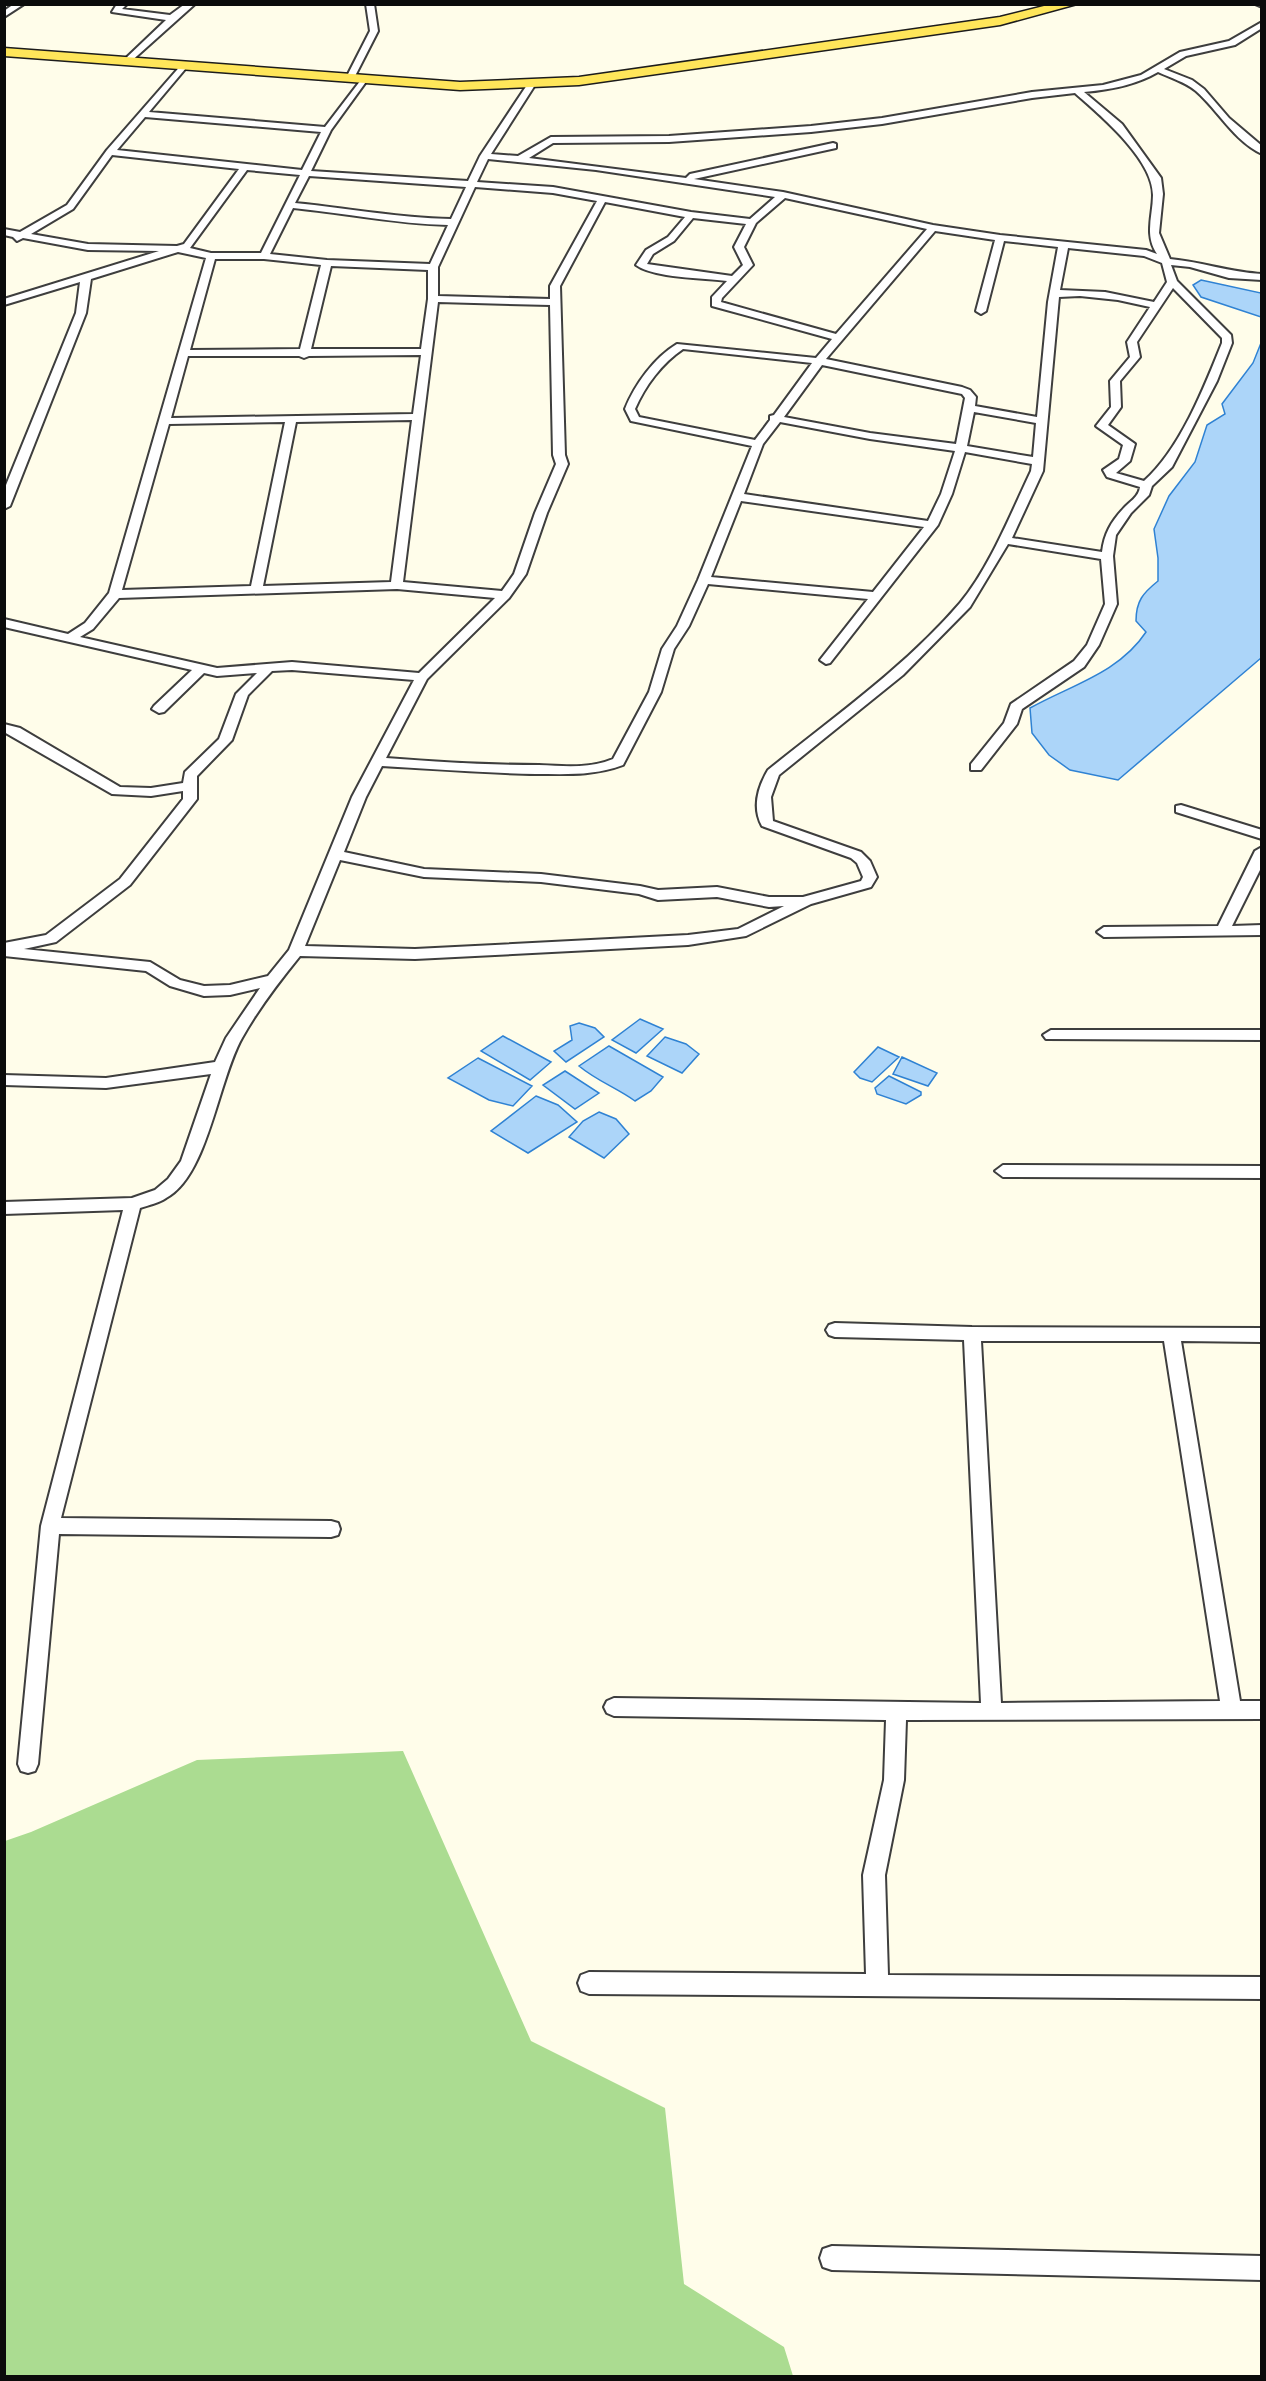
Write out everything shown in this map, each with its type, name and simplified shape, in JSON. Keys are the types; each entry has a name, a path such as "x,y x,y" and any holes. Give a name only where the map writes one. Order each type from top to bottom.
{"main road":[{"path":"4,52 460,86 531,85 579,81 1000,21 1071,4"}],"street":[{"path":"7,11 20,4"},
{"path":"123,4 115,10 172,18"},
{"path":"128,61 172,18 191,4"},
{"path":"264,256 327,130 357,78 374,31 370,4"},
{"path":"520,159 551,140 669,139 811,129 892,119 1032,95 1077,92 1120,84 1159,70 1184,54 1232,43 1262,24"},
{"path":"4,241 20,237 70,207 110,152 183,66"},
{"path":"1159,70 1189,82 1201,91 1226,120 1262,151"},
{"path":"397,585 433,299 433,267 475,183 485,156 531,85"},
{"path":"976,767 1010,724 1016,708 1079,664 1094,645 1111,604 1107,556 1110,535 1127,511 1144,493 1146,485 1166,467 1212,381 1227,343 1227,337 1172,282 1166,266 1167,262 1159,249 1154,233 1158,194 1156,178 1119,126 1077,92"},
{"path":"142,114 327,130"},
{"path":"679,179 832,146 811,129"},
{"path":"110,152 305,173 475,183 603,198 691,215 752,222"},
{"path":"485,156 679,179 783,195 933,228 1000,238 1146,253 1167,262 1191,264 1228,275 1262,277"},
{"path":"4,302 187,246 246,165"},
{"path":"783,195 752,222 739,247 748,265 717,297 716,304 722,308 839,338"},
{"path":"4,1208 132,1204 161,1194 174,1184 189,1162 221,1067 234,1038 273,980 296,951 359,797 422,677 505,595 519,574 540,513 562,464 559,454 555,373 555,286 560,273 603,198"},
{"path":"289,205 368,213 405,221 456,222"},
{"path":"691,215 671,238 649,252 641,265 652,269 734,279"},
{"path":"378,762 493,769 582,770 603,768 618,762 655,692 668,649 683,626 704,580 758,444 774,418 819,361 933,228"},
{"path":"4,232 20,237 88,247 179,249 211,256 264,256 327,263 433,267"},
{"path":"981,311 1000,238"},
{"path":"296,951 415,954 688,940 741,933 806,901 866,884 870,877 863,861 856,855 767,823 762,811 766,784 773,773 898,672 966,604 1005,540 1037,471 1054,294 1064,243"},
{"path":"68,639 89,626 115,594 211,256"},
{"path":"304,355 327,263"},
{"path":"4,506 81,313 86,277"},
{"path":"1146,485 1111,475 1110,470 1124,461 1129,444 1102,426 1116,407 1115,381 1135,357 1132,342 1172,282"},
{"path":"1054,294 1076,291 1156,306"},
{"path":"433,299 555,302"},
{"path":"758,444 635,420 630,409 634,398 672,350 681,346 819,361 966,392 971,397 962,448 944,504 932,525 826,660"},
{"path":"183,353 304,355 425,352"},
{"path":"969,408 1042,421"},
{"path":"164,422 419,417"},
{"path":"774,418 870,436 962,448 1038,462"},
{"path":"256,589 291,419"},
{"path":"738,497 932,525"},
{"path":"1005,540 1107,556"},
{"path":"704,580 878,596"},
{"path":"115,594 397,585 505,595"},
{"path":"4,623 217,672 267,670 292,666 422,677"},
{"path":"159,709 201,669"},
{"path":"4,950 51,939 125,882 190,799 190,776 225,740 242,694 267,670"},
{"path":"217,672 242,694"},
{"path":"4,728 15,731 117,791 151,792 190,786"},
{"path":"1181,809 1262,835"},
{"path":"1223,930 1262,851"},
{"path":"335,854 424,873 541,878 658,894 717,892 769,902 806,901"},
{"path":"1104,932 1262,930"},
{"path":"46,956 51,939"},
{"path":"4,950 150,967 175,983 204,991 230,990 273,980"},
{"path":"1051,1035 1262,1035"},
{"path":"4,1080 106,1083 221,1067"},
{"path":"1003,1171 1262,1172"},
{"path":"28,1764 50,1526 132,1204"},
{"path":"835,1330 972,1334 1262,1335"},
{"path":"1171,1333 1232,1711"},
{"path":"972,1334 986,1570 991,1712"},
{"path":"50,1526 331,1529"},
{"path":"614,1707 991,1712 1262,1710"},
{"path":"878,1984 874,1875 894,1780 896,1710"},
{"path":"589,1983 1262,1988"},
{"path":"831,2258 1262,2268"}],"green space":[{"path":"403,1751 531,2041 665,2108 684,2284 784,2347 793,2376 5,2376 5,1841 31,1832 197,1760"}],"water":[{"path":"1201,280 1261,293 1261,317 1201,297 1193,285"},
{"path":"1261,343 1261,658 1118,780 1070,770 1049,755 1032,733 1030,708 1108,668 1135,646 1146,632 1136,621 1136,614 1141,598 1158,581 1154,529 1169,496 1195,462 1207,425 1225,414 1222,404 1253,363"},
{"path":"640,1019 663,1029 636,1053 612,1040"},
{"path":"579,1023 595,1028 604,1037 566,1062 554,1051 572,1040 570,1026"},
{"path":"503,1036 551,1062 530,1080 481,1051"},
{"path":"665,1037 686,1044 699,1054 682,1073 647,1056"},
{"path":"609,1046 663,1077 651,1091 635,1101 579,1066"},
{"path":"878,1047 899,1057 872,1082 860,1078 854,1072"},
{"path":"902,1057 937,1073 928,1086 893,1074"},
{"path":"478,1058 532,1086 513,1106 489,1100 448,1078"},
{"path":"565,1071 599,1093 575,1109 543,1085"},
{"path":"889,1076 921,1092 921,1095 906,1104 877,1094 875,1088"},
{"path":"536,1096 558,1105 577,1122 528,1153 491,1131"},
{"path":"599,1112 616,1119 629,1134 604,1158 569,1137 583,1121"}]}
